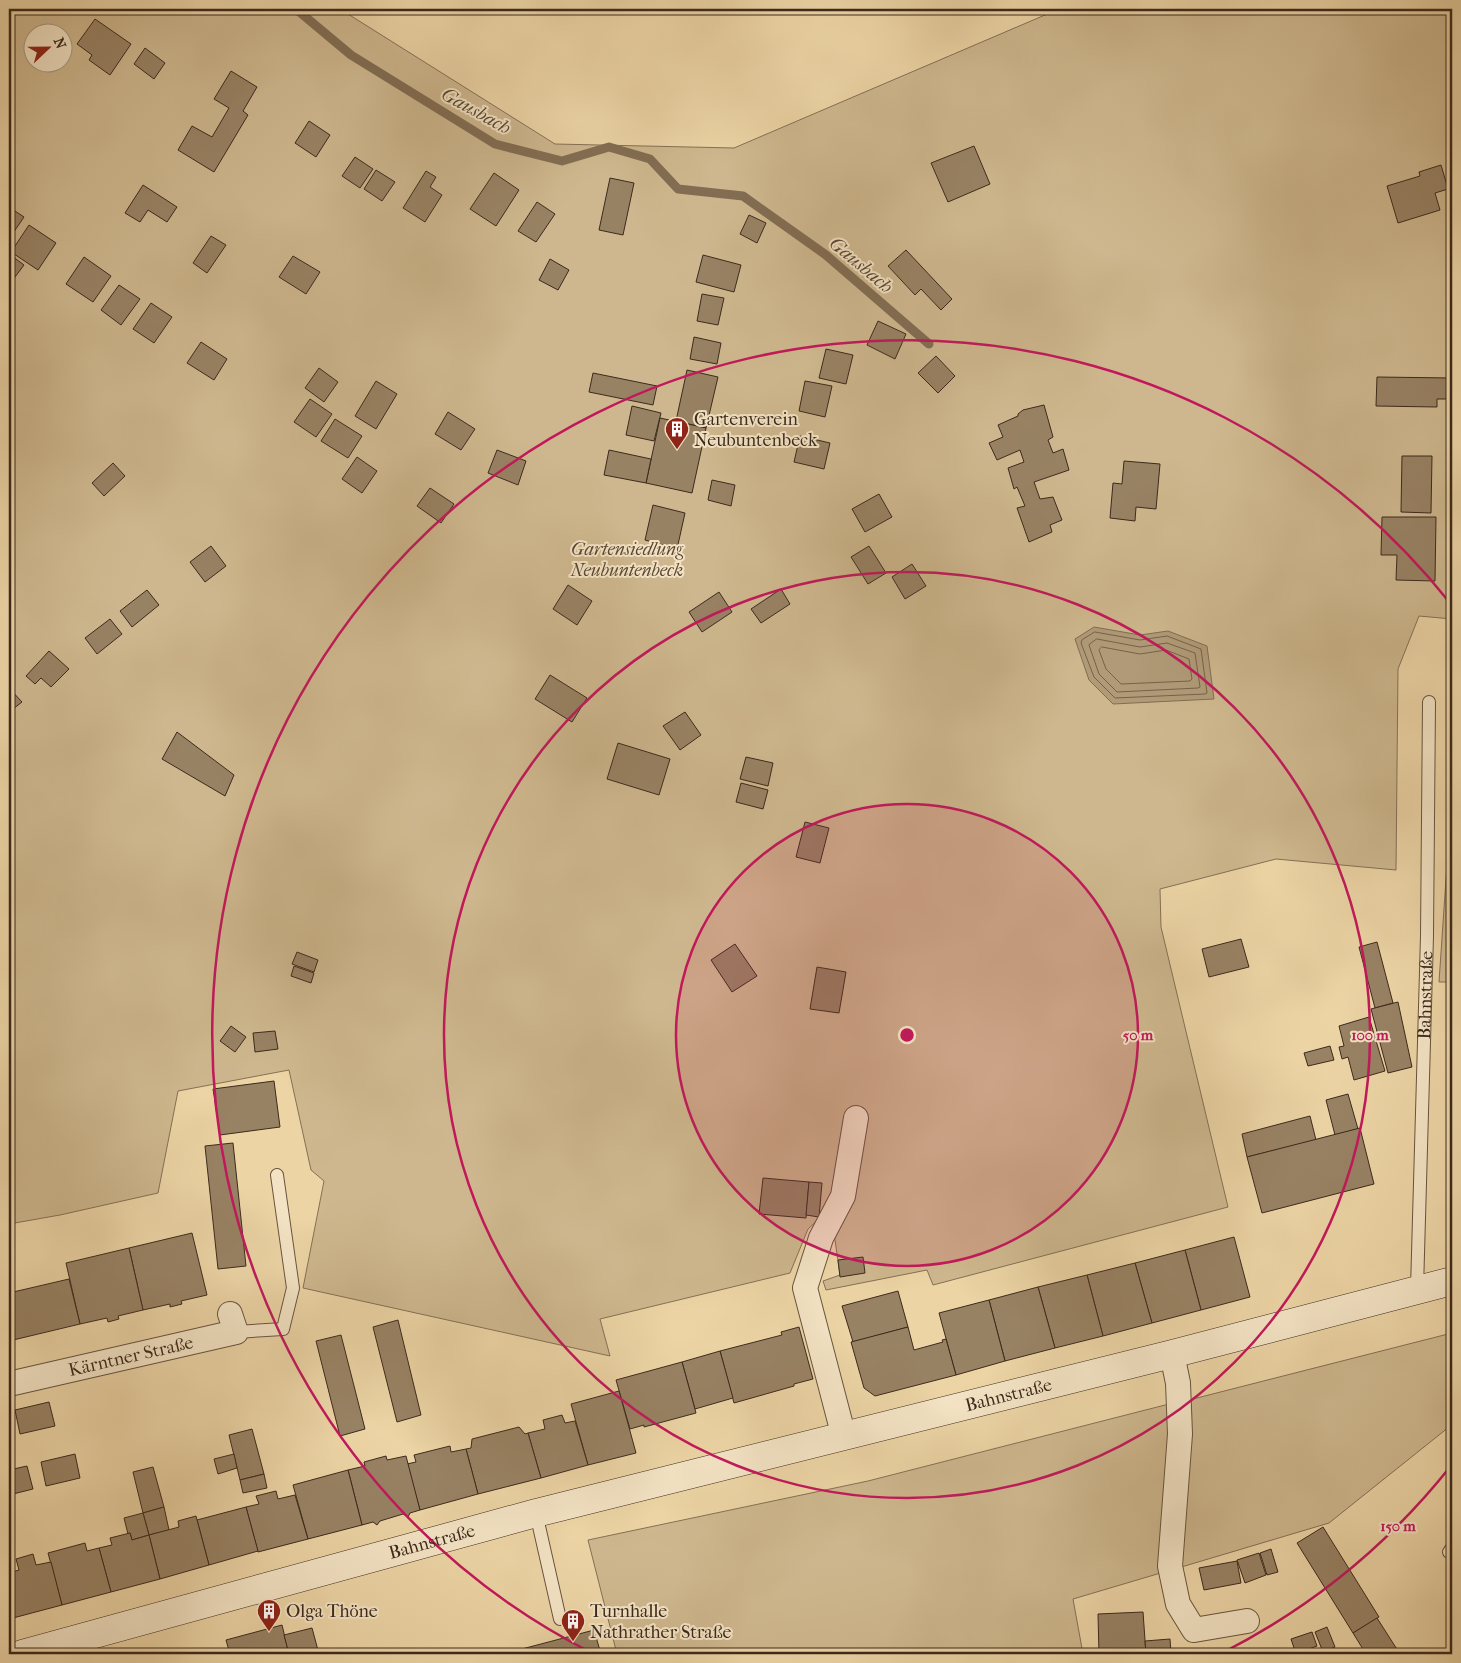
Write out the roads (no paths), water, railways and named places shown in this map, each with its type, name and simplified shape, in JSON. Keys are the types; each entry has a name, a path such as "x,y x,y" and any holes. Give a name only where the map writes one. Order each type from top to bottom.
{"main road":[{"name":"Bahnstraße","path":"39,1652 536,1513 1172,1354 1452,1281"}],"street":[{"path":"844,1437 805,1288 822,1238 843,1196 856,1118"},
{"name":"Kärntner Straße","path":"9,1384 233,1323"},
{"path":"1172,1354 1178,1384 1180,1434 1170,1566 1178,1604 1194,1630 1247,1621"}],"lane":[{"name":"Bahnstraße","path":"1417,1289 1427,936 1429,702"},
{"path":"233,1323 282,1328 285,1320 293,1288 277,1175"},
{"path":"536,1513 560,1619"}],"water":[{"path":"1094,627 1140,635 1168,631 1207,646 1214,699 1113,704 1089,680 1075,639"}],"waterway":[{"name":"Gausbach","path":"296,9 351,55 495,144 562,161 609,147 650,159 678,189 743,196 826,255 929,344"}],"place":[{"name":"Gartenverein Neubuntenbeck","path":"677,450"},
{"name":"Olga Thöne","path":"269,1632"},
{"name":"Turnhalle Nathrather Straße","path":"573,1642"}],"park label":[{"name":"Gartensiedlung Neubuntenbeck","path":"627,559"}]}
